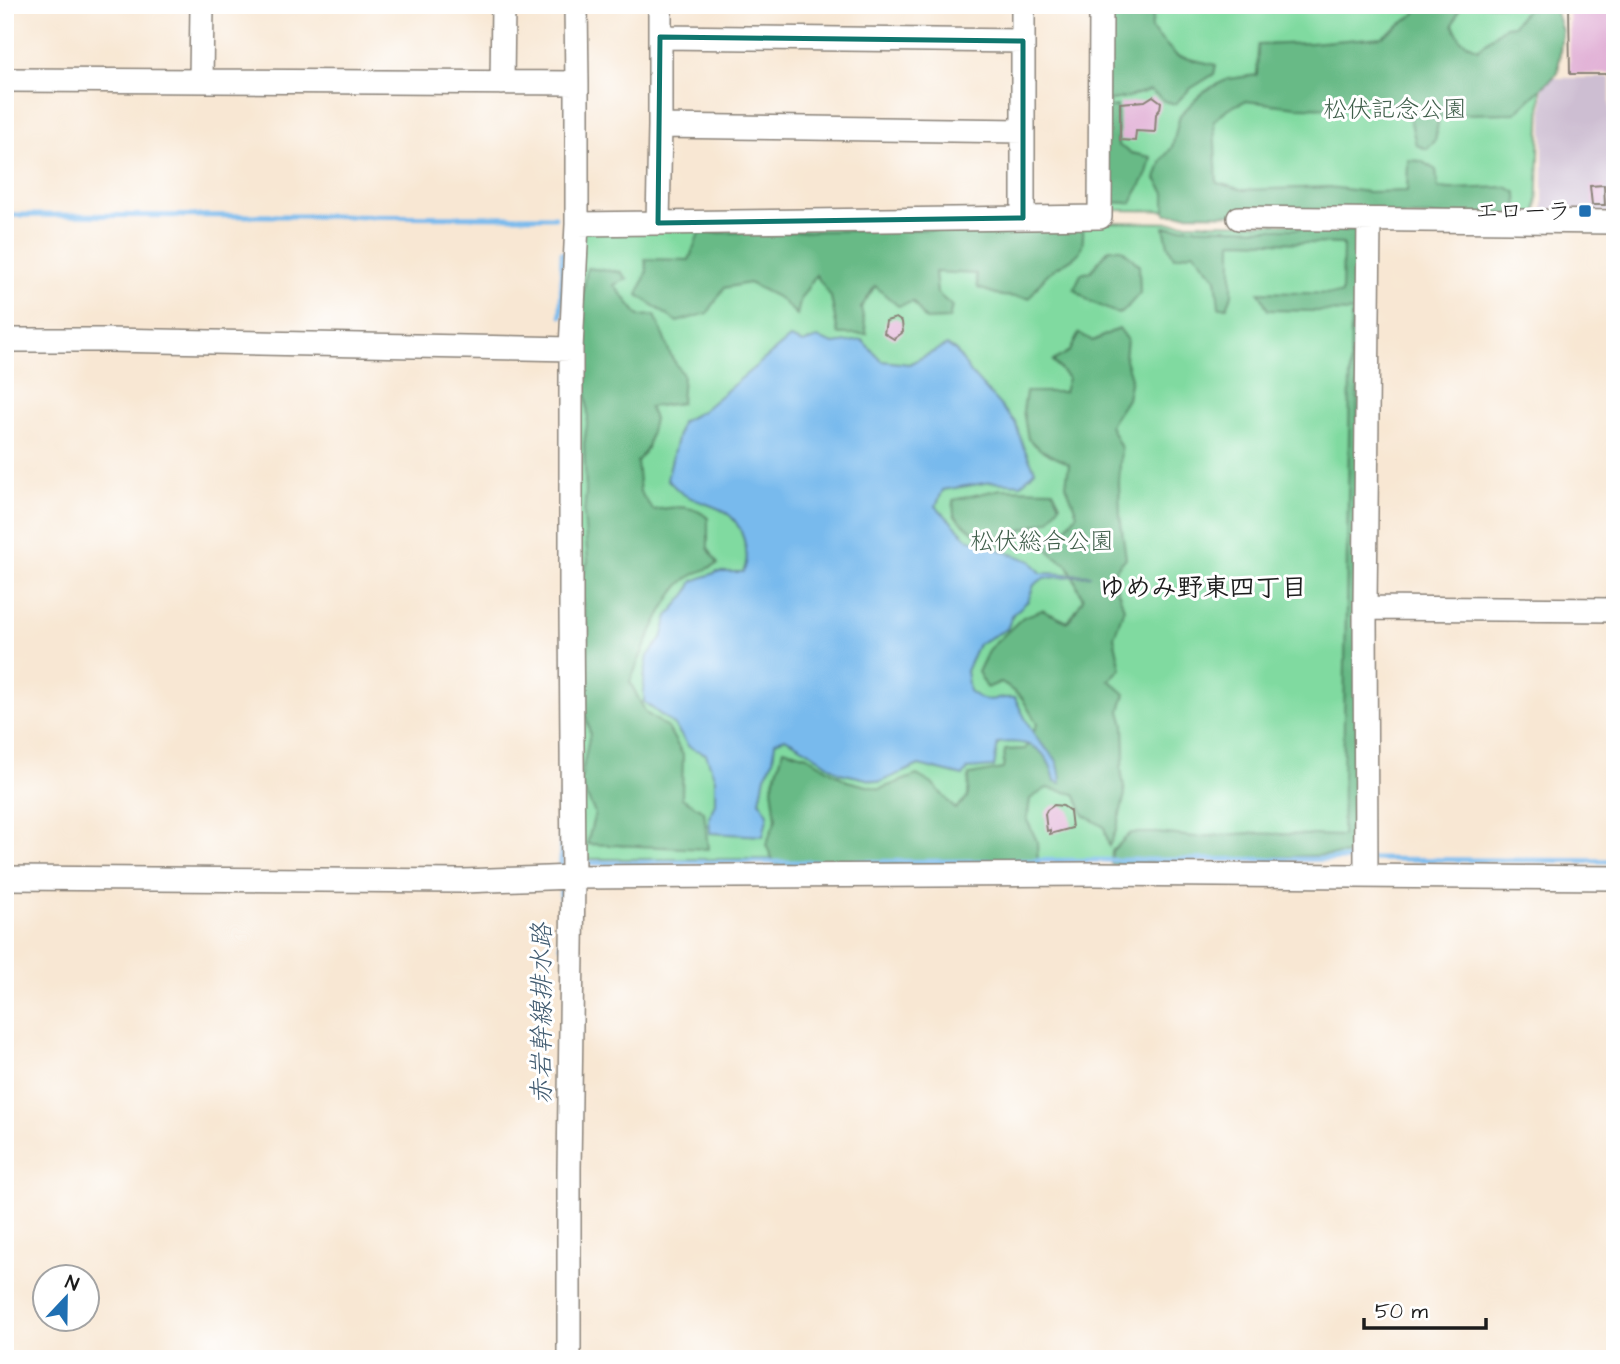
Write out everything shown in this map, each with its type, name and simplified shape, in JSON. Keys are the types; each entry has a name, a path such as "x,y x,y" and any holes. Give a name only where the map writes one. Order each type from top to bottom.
{"street":[{"path":"201,81 202,5"},
{"path":"502,83 503,5"},
{"path":"569,1359 573,877 565,349 576,224 576,5"},
{"path":"658,223 660,5"},
{"path":"1023,5 1023,218"},
{"path":"576,224 1100,216 1101,5"},
{"path":"660,37 1023,41"},
{"path":"5,80 577,83"},
{"path":"660,126 1023,131"},
{"path":"1239,218 1615,222"},
{"path":"1366,875 1364,608 1369,220"},
{"path":"5,341 108,340 565,349"},
{"path":"1364,608 1615,610"},
{"path":"5,878 463,881 573,877 1094,874 1615,878"}],"highlighted area":[{"path":"660,37 1023,41 1023,218 658,223"}],"shaded area":[{"path":"1543,78 1610,78 1610,214 1543,213"}],"green space":[{"path":"1106,5 1155,5 1151,29 1177,56 1216,65 1214,74 1190,89 1175,104 1165,101 1150,90 1106,101"},
{"name":"松伏記念公園","path":"1110,5 1544,5 1537,214 1108,210"},
{"path":"1417,5 1461,5 1453,25 1461,40 1478,49 1505,26 1513,25 1526,10 1554,6 1562,31 1558,73 1515,113 1439,116 1435,141 1427,149 1416,145 1409,113 1383,100 1348,108 1297,107 1245,101 1227,109 1214,121 1217,183 1244,190 1328,187 1369,192 1407,191 1408,160 1421,161 1436,170 1438,188 1507,187 1517,193 1518,217 1165,214 1165,193 1156,179 1162,160 1172,147 1180,115 1204,91 1228,79 1257,75 1258,45 1382,37 1415,14"},
{"path":"1117,106 1118,145 1131,153 1151,157 1147,174 1131,203 1103,202 1105,108"},
{"name":"松伏総合公園","path":"1100,222 1363,225 1358,859 573,859 579,228"},
{"path":"1083,227 1082,246 1076,256 1047,275 1029,298 1002,296 978,288 976,274 935,272 937,293 952,306 949,319 926,320 913,302 898,306 875,286 861,308 867,334 838,334 831,297 816,275 801,298 797,315 779,298 749,283 724,288 708,313 677,322 638,295 647,271 645,259 689,260 699,233"},
{"path":"1164,227 1357,230 1358,312 1268,310 1259,292 1342,294 1343,244 1232,241 1232,295 1227,307 1219,307 1216,278 1194,252 1174,257"},
{"path":"1109,249 1122,249 1139,265 1140,293 1118,314 1089,301 1074,289 1081,274 1091,271"},
{"path":"587,268 621,272 627,279 614,285 639,316 655,315 671,356 683,375 681,403 649,407 654,419 647,448 637,462 640,492 653,510 689,508 708,518 708,548 718,564 691,576 676,589 653,628 630,682 646,713 668,728 683,755 682,798 704,811 708,849 587,844 595,813 580,783 590,733 582,701 588,631 579,585 588,561 584,515 584,444 588,418 581,309"},
{"path":"1351,316 1358,318 1356,854 1111,865 1112,851 1131,833 1196,837 1249,833 1342,836"},
{"path":"1119,328 1127,339 1125,359 1131,378 1127,399 1110,425 1121,448 1120,515 1126,558 1114,571 1124,608 1114,637 1121,669 1109,680 1125,694 1120,711 1124,725 1125,753 1121,768 1125,794 1116,831 1109,846 1104,827 1084,815 1075,794 1047,788 1030,799 1027,820 1037,841 1038,866 776,866 766,845 776,819 772,787 784,749 807,756 847,781 880,789 917,775 934,785 955,809 968,797 969,775 1003,769 1005,750 1025,749 1037,724 1022,698 1001,682 987,688 978,672 989,649 1023,617 1042,610 1068,622 1083,599 1068,565 1053,555 1041,540 1061,534 1077,514 1066,485 1069,464 1041,450 1028,439 1023,411 1026,392 1064,392 1068,378 1053,361 1070,351 1079,333 1093,341"},
{"path":"1001,489 1053,490 1060,504 1050,520 1019,531 1019,544 999,545 983,539 954,515 953,500"}],"water":[{"path":"790,338 803,343 817,338 834,344 862,340 882,361 909,364 947,345 956,351 971,373 1015,422 1035,470 1022,484 991,482 943,490 936,506 967,538 1031,561 1041,573 1091,575 1044,578 1034,585 1028,601 1013,614 1007,629 978,644 966,671 969,691 976,696 987,700 1015,698 1034,734 1058,764 1061,783 1055,781 1042,753 1036,748 1019,743 998,743 994,767 968,769 963,776 919,765 880,782 840,773 785,738 775,742 773,761 765,776 760,801 768,814 763,836 710,833 709,818 715,803 715,779 706,754 689,747 674,725 644,702 644,678 648,656 662,638 668,616 688,592 693,581 717,572 743,572 746,565 746,548 741,531 731,517 720,509 683,494 667,479 681,422 702,411"}],"building":[{"path":"1569,5 1615,5 1615,74 1570,74"},
{"path":"1153,96 1161,102 1156,114 1155,132 1136,131 1135,141 1120,140 1120,103 1145,101"},
{"path":"1604,185 1605,205 1592,205 1590,186"},
{"path":"896,318 902,322 903,332 894,339 884,333 886,321"},
{"path":"1054,805 1063,806 1070,811 1072,828 1050,834 1050,830 1047,831 1045,814"}],"waterway":[{"path":"5,215 555,217"},
{"path":"561,316 562,253"},
{"path":"561,795 561,872"},
{"path":"578,863 1359,859"},
{"path":"1373,859 1615,861"},
{"name":"赤岩幹線排水路","path":"561,888 561,945"}],"place":[{"name":"エローラ","path":"1585,211"}],"district":[{"name":"ゆめみ野東四丁目","path":"1203,587"}]}
